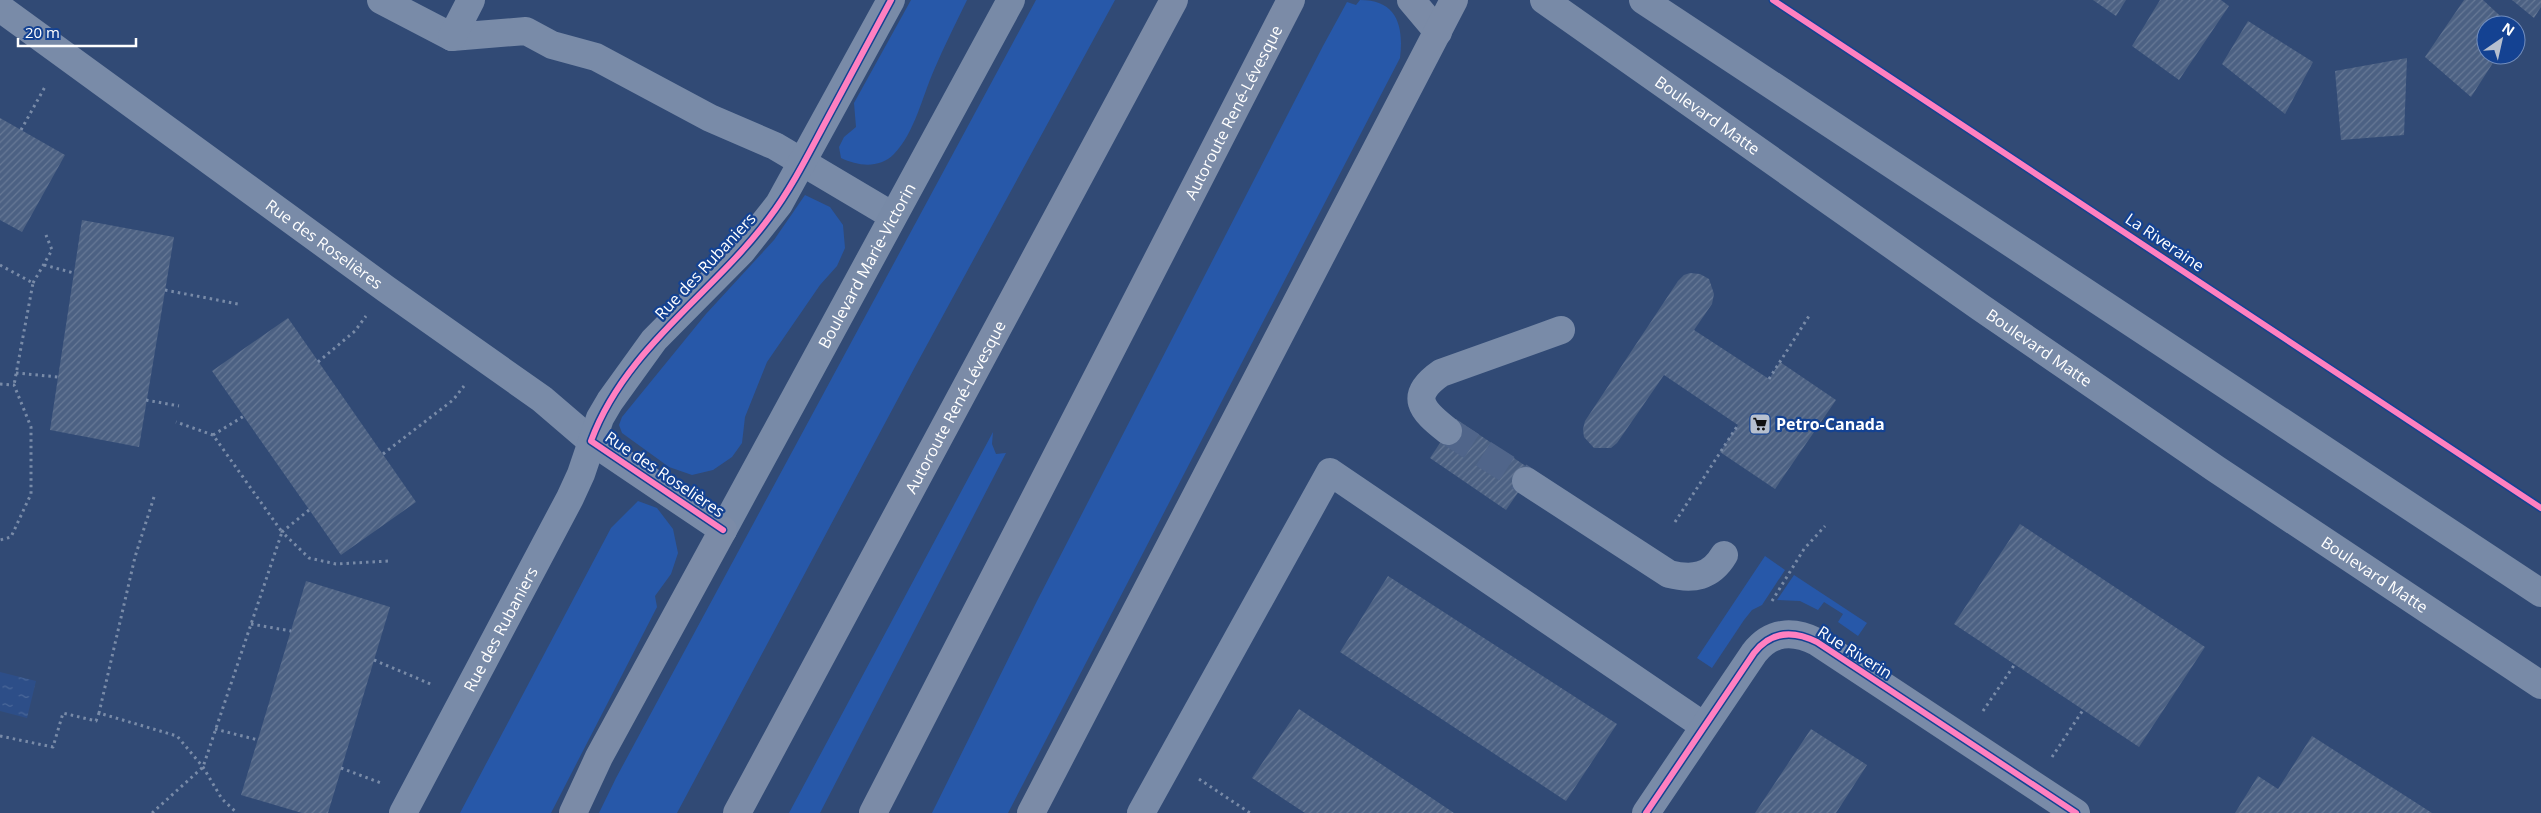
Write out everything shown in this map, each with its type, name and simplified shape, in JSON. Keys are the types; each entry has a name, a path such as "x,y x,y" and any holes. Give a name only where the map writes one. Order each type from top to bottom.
{"highway":[{"name":"Autoroute René-Lévesque","path":"737,813 1174,0"},
{"path":"1411,0 1438,32"},
{"path":"1031,813 1454,0"},
{"name":"Autoroute René-Lévesque","path":"873,813 1285,11"},
{"path":"573,813 599,758 723,530"}],"main road":[{"name":"Boulevard Marie-Victorin","path":"723,530 1011,0"},
{"name":"Boulevard Matte","path":"1544,0 1980,307 2216,469 2541,685"},
{"path":"1643,0 2541,593"}],"street":[{"path":"381,0 452,37 526,31 552,45 596,57 710,118 775,146 893,216"},
{"path":"452,37 471,0"},
{"name":"Rue des Rubaniers","path":"408,804 570,498 581,474 600,418 610,401 654,340 741,252 779,204 804,162 891,0"},
{"name":"Rue des Roselières","path":"0,8 386,289 542,399 592,441 723,530"},
{"path":"1448,431 1432,418 1421,403 1420,394 1427,382 1441,373 1561,330"},
{"path":"1141,813 1330,472 1704,726"},
{"path":"1526,481 1669,574 1695,577 1709,573 1724,555"},
{"name":"Rue Riverin","path":"1646,813 1760,645 1776,636 1791,634 1817,642 2076,813"}],"path":[{"path":"21,130 63,54"},
{"path":"0,540 11,536 30,494 31,427 14,384 33,283 52,250 46,235"},
{"path":"44,264 74,273"},
{"path":"0,266 33,283"},
{"path":"318,362 356,331 386,289"},
{"path":"165,290 238,304"},
{"path":"1769,379 1809,316"},
{"path":"382,454 453,400 484,358"},
{"path":"16,373 58,377"},
{"path":"0,384 14,384"},
{"path":"146,400 179,406"},
{"path":"213,435 244,416"},
{"path":"176,422 213,435 282,532 309,558 336,564 388,561"},
{"path":"1675,522 1738,424"},
{"path":"0,736 53,747 62,713 96,721 135,557 154,497"},
{"path":"152,813 203,767 282,532 309,510"},
{"path":"1771,601 1804,549 1825,526"},
{"path":"251,624 291,631"},
{"path":"374,660 464,697"},
{"path":"1964,739 2015,664"},
{"path":"2033,785 2084,710"},
{"path":"99,713 177,736 203,767 222,799 237,813"},
{"path":"215,729 258,740"},
{"path":"1170,760 1250,813"},
{"path":"341,768 408,804"}],"shaded area":[{"path":"911,0 967,0 938,61 913,125 901,145 894,154 882,162 868,165 848,161 841,158 839,147 844,137 856,127 854,103"},
{"path":"1036,0 1115,0 916,365 677,813 599,813 616,778"},
{"path":"1360,0 1373,1 1382,5 1390,10 1395,17 1401,35 1400,58 1008,813 932,813 1037,601 1323,46 1347,2 1356,5"},
{"path":"805,195 830,207 843,225 845,248 837,266 820,285 767,362 745,417 742,443 732,457 713,470 692,475 669,467 622,433 619,425 622,417 706,314 774,240"},
{"path":"993,432 992,444 996,454 1006,453 820,813 789,813"},
{"path":"638,501 657,508 673,529 678,553 671,574 655,596 657,607 551,813 460,813 611,528"},
{"path":"1765,556 1785,570 1762,605 1752,610 1744,620 1712,668 1697,658"},
{"path":"1794,575 1867,623 1858,636 1838,622 1843,614 1824,602 1818,610 1800,601 1777,600"}],"water":[{"path":"0,672 36,681 27,718 0,711"}],"building":[{"path":"2093,0 2126,0 2116,16"},
{"path":"2160,0 2221,0 2229,6 2179,80 2132,46"},
{"path":"2464,0 2483,0 2499,15 2476,15 2476,65 2492,65 2471,97 2425,57"},
{"path":"2512,0 2541,0 2541,7 2534,18"},
{"path":"2248,21 2313,62 2285,114 2222,64"},
{"path":"2407,58 2404,135 2341,140 2335,71"},
{"path":"0,118 65,155 22,232 0,220"},
{"path":"82,220 174,237 139,447 50,430"},
{"path":"1690,273 1700,274 1709,279 1714,294 1712,304 1694,330 1769,379 1780,362 1836,400 1775,489 1720,452 1738,425 1664,375 1617,443 1611,448 1594,448 1584,437 1585,421 1678,281 1684,275"},
{"path":"288,318 416,502 341,555 212,371"},
{"path":"1456,419 1533,471 1506,510 1430,458"},
{"path":"2020,524 2205,647 2139,747 1954,624"},
{"path":"1388,576 1617,724 1566,801 1340,652"},
{"path":"306,581 390,607 328,813 302,813 241,795"},
{"path":"1299,709 1454,813 1305,813 1252,778"},
{"path":"1811,729 1867,765 1836,813 1755,813"},
{"path":"2312,736 2432,813 2235,813 2258,776 2278,789"}],"tunnel":[{"path":"1448,431 1526,481"}],"cycle path":[{"path":"723,530 591,441 606,408 625,378 647,350 747,246 777,207 806,159 891,0"},
{"name":"La Riveraine","path":"1773,0 2541,508"},
{"path":"1646,813 1754,653 1768,640 1791,634 1817,642 2076,813"}],"place":[{"name":"Petro-Canada","path":"1760,424"}]}
